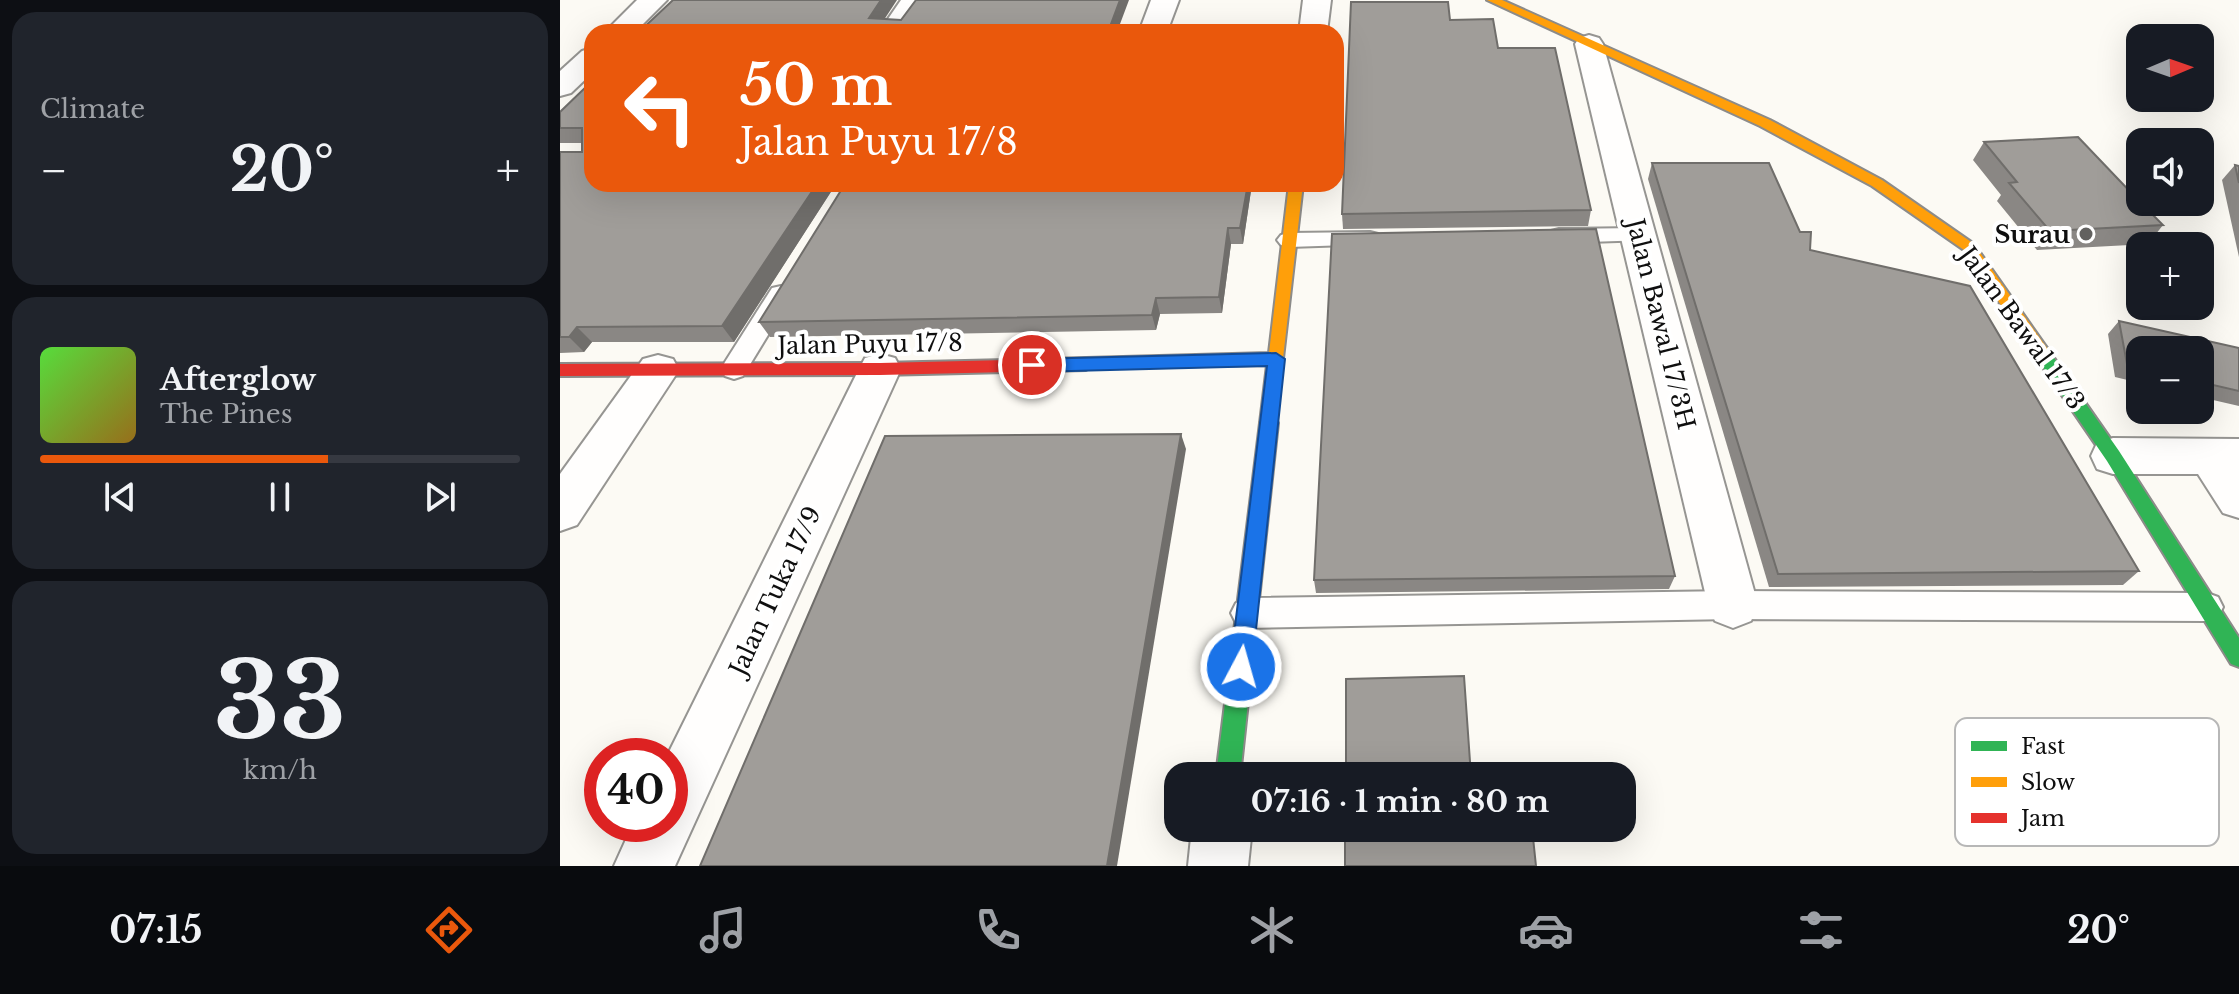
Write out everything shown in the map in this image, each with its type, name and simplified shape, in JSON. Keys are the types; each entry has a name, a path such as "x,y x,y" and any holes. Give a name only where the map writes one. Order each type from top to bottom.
{"street":[{"path":"628,24 653,0"},
{"path":"898,24 915,0"},
{"path":"1156,24 1165,0"},
{"path":"1314,24 1317,0"},
{"name":"Jalan Bawal 17/3","path":"1493,0 1765,123 1877,183 1969,247 2113,456 2239,657"},
{"name":"Jalan Bawal 17/3H","path":"1589,44 1733,605"},
{"path":"560,87 584,64"},
{"path":"1230,762 1295,192"},
{"name":"Jalan Puyu 17/8","path":"560,370 880,369 1276,359"},
{"name":"Jalan Tuka 17/9","path":"688,774 880,369"},
{"path":"560,511 658,370"},
{"path":"2113,456 2225,457 2239,499"},
{"path":"644,866 655,842"},
{"path":"1218,866 1221,842"}],"lane":[{"path":"1543,236 1639,235"},
{"path":"1289,240 1400,239"},
{"path":"734,369 792,277"},
{"path":"1247,613 1733,605 2207,607"}],"building":[{"path":"673,0 881,0 869,18 901,20 916,0 1120,0 1111,24 648,24"},
{"path":"1351,2 1448,2 1450,20 1493,19 1498,48 1555,48 1591,210 1342,214"},
{"path":"584,89 584,192 812,192 722,326 577,327 569,337 560,337 560,152 582,152 582,128 560,128 560,112"},
{"path":"2078,137 2126,187 2126,216 2154,216 2163,225 2050,231 2009,183 2017,182 1984,142"},
{"path":"1652,163 1769,163 1800,232 1811,232 1810,250 1970,286 2139,571 1778,574"},
{"path":"840,192 1247,192 1240,228 1228,228 1219,297 1156,298 1152,315 759,322"},
{"path":"1596,229 1675,576 1314,580 1332,234"},
{"path":"2119,321 2186,336 2126,336 2126,359"},
{"path":"2214,342 2239,348 2239,391 2214,385"},
{"path":"1181,434 1107,866 700,866 885,436"},
{"path":"1464,676 1470,762 1346,762 1346,679"},
{"path":"1345,842 1533,842 1536,866 1345,866"}],"traffic: fast":[{"path":"2041,352 2113,456 2239,657"},
{"path":"1230,762 1269,423"}],"traffic: slow":[{"path":"1493,0 1765,123 1877,183 1969,247 2041,352"},
{"path":"1269,423 1295,192"},
{"path":"1086,364 1276,359"}],"traffic: jam":[{"path":"560,370 880,369 1086,364"}],"place":[{"name":"Surau","path":"2086,234"}],"route":[{"path":"1032,365 1276,359 1241,667"}]}
